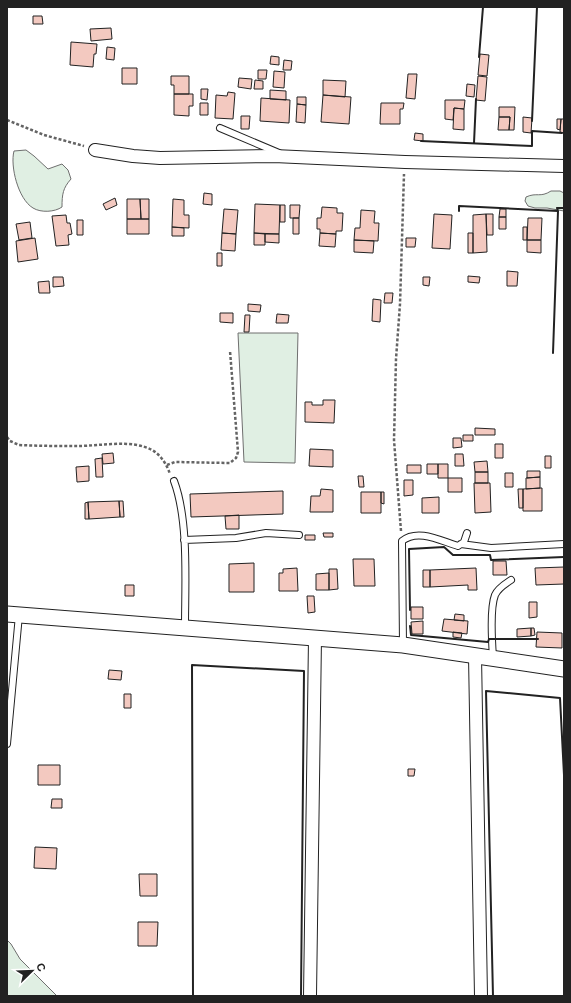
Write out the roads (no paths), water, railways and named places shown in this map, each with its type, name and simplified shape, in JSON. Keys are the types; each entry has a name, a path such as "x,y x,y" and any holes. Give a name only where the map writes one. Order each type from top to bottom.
{"street":[{"path":"95,150 133,156 160,158 274,156 405,162 564,166"},
{"path":"13,615 185,627 403,645 564,669"},
{"path":"310,996 315,638"},
{"path":"475,656 481,996"}],"lane":[{"path":"220,128 291,157"},
{"path":"174,481 179,494 184,540 185,627"},
{"path":"184,540 236,538 266,533 299,535"},
{"path":"461,544 464,542 467,533"},
{"path":"403,645 402,541 408,536 420,535 458,546 461,544 491,548 564,544"},
{"path":"493,658 493,611 495,595 501,587 511,580"},
{"path":"7,744 13,615"}]}
